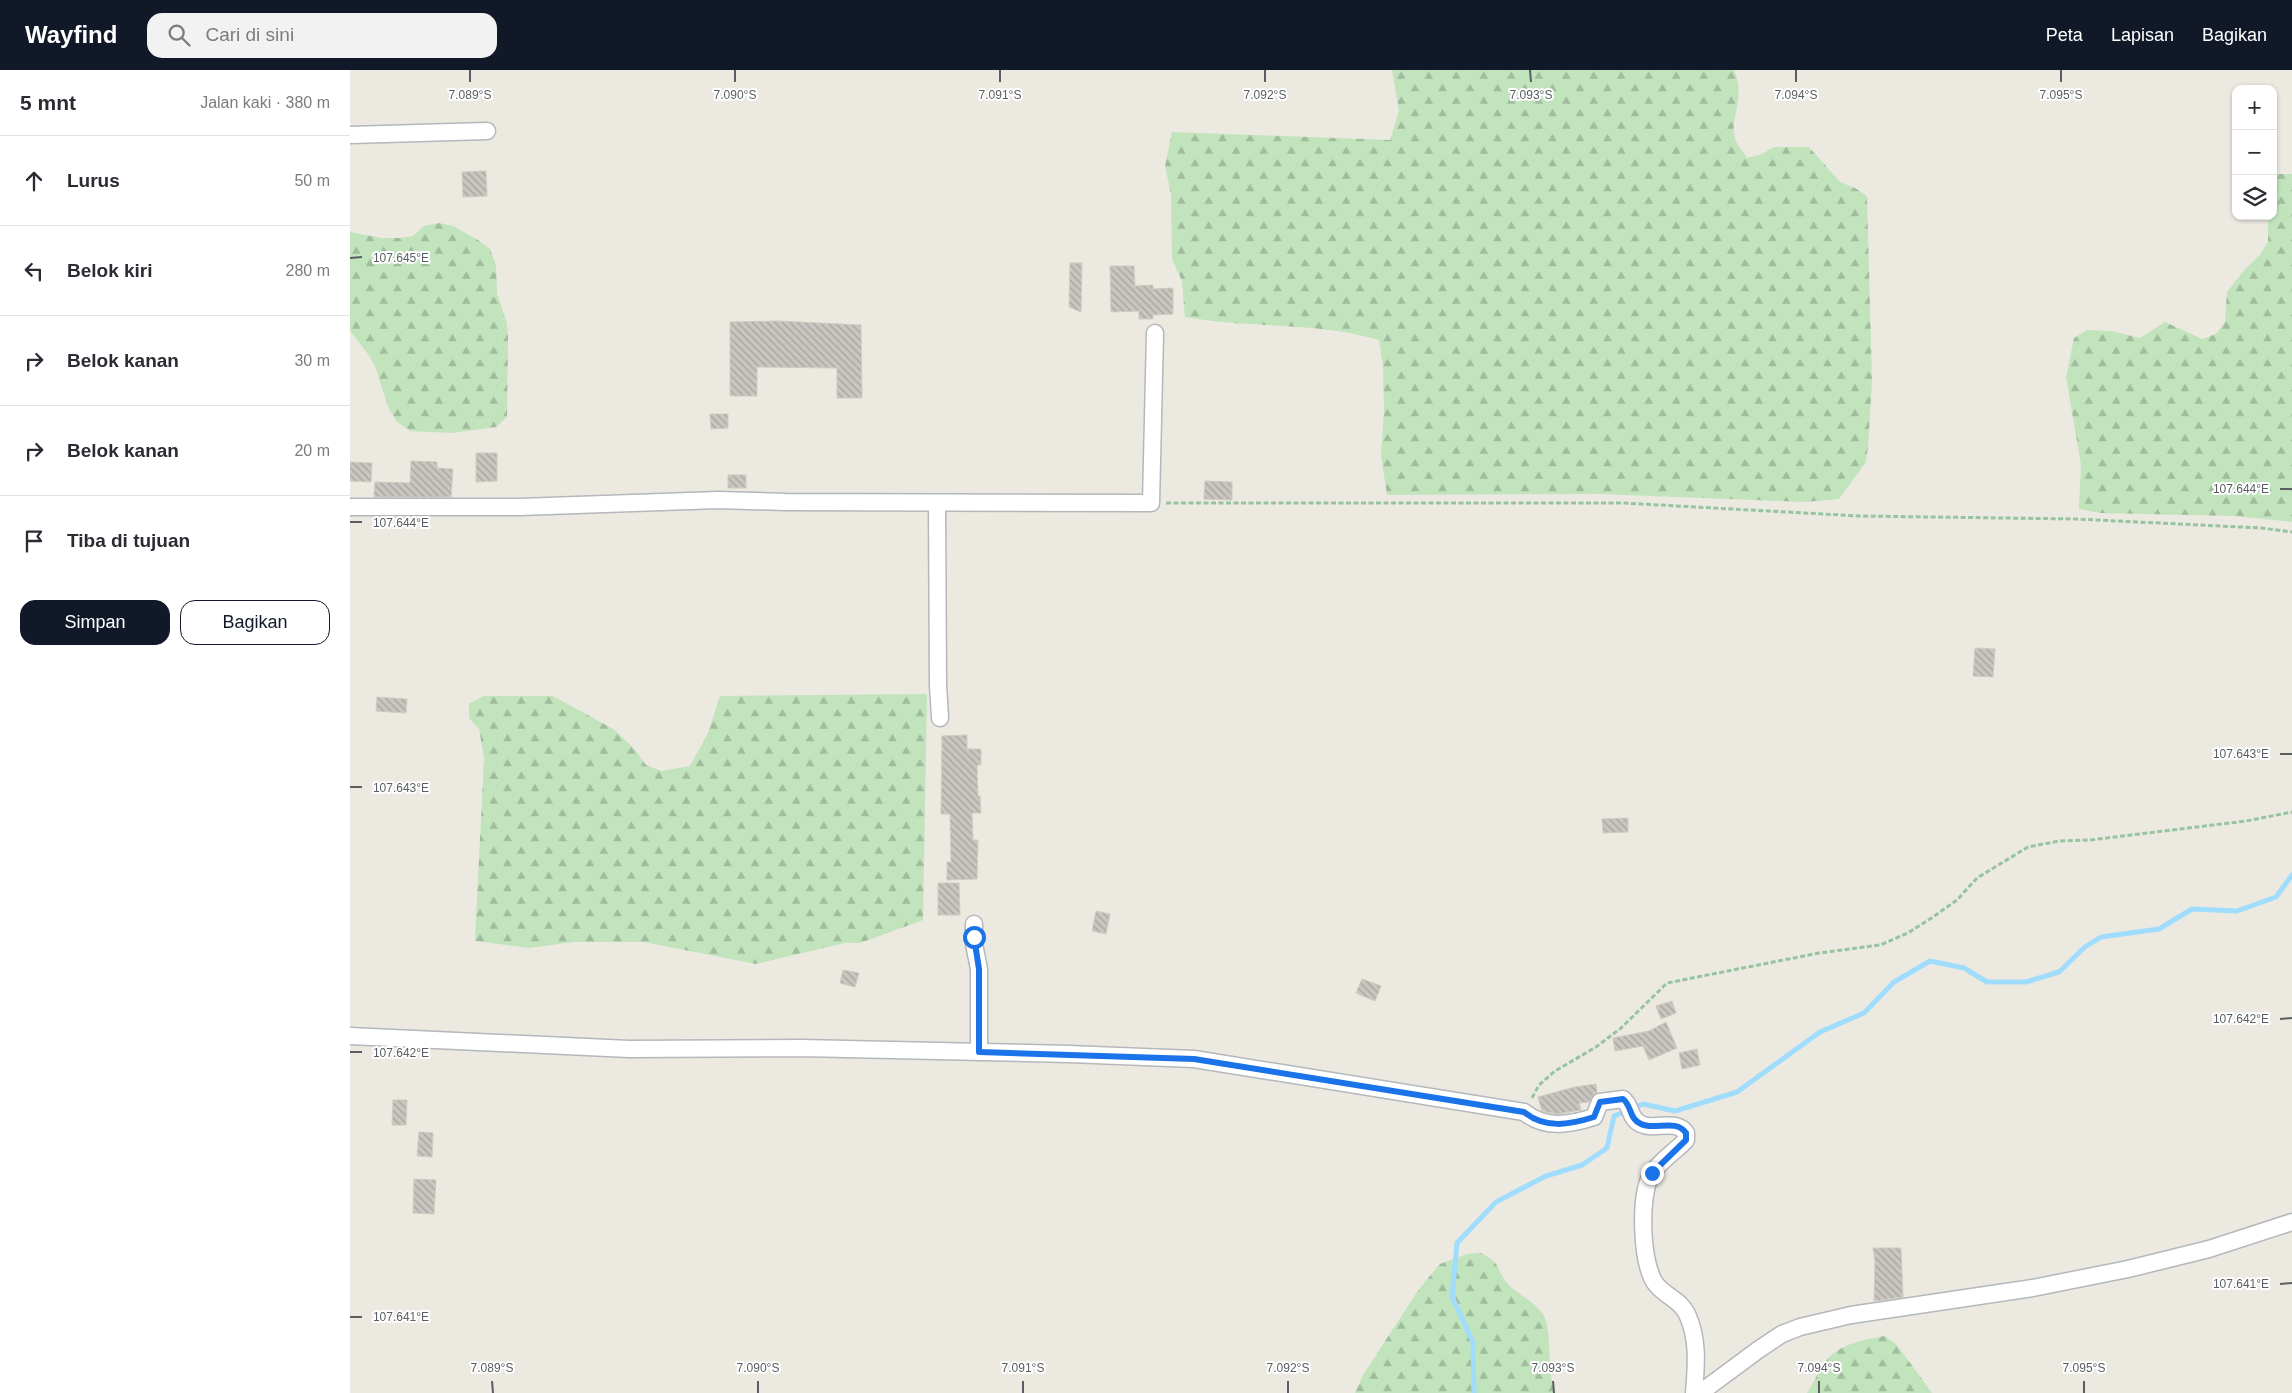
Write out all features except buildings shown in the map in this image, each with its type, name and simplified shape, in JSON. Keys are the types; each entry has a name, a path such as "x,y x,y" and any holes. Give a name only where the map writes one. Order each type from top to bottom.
{"street":[{"path":"350,135 487,132"},
{"path":"350,507 520,507 718,500 1151,503 1155,333"},
{"path":"937,503 938,685 940,718"},
{"path":"974,924 974,944 979,969 979,1052"},
{"path":"350,1036 629,1049 802,1048 1194,1059 1524,1112 1535,1121 1562,1125 1594,1117 1600,1102 1620,1099 1626,1102 1632,1117 1642,1125 1674,1126 1679,1127 1686,1133 1686,1140 1661,1163 1648,1182 1645,1192 1643,1219 1645,1246 1654,1281 1665,1294 1682,1306 1693,1329 1697,1362 1694,1393"},
{"path":"1700,1393 1782,1334 1800,1327 1851,1315 2033,1288 2128,1268 2208,1249 2292,1222"}],"path":[{"path":"1151,503 1623,503 1859,516 2076,519 2261,528 2292,532"},
{"path":"1524,1112 1539,1085 1554,1070 1596,1047 1621,1028 1666,983 1819,953 1880,945 1908,933 1933,917 1957,900 1977,878 2028,847 2059,841 2090,840 2246,820 2292,812"}],"green space":[{"path":"1392,70 1734,70 1739,91 1734,134 1737,143 1747,158 1762,154 1774,147 1809,147 1840,182 1855,188 1867,196 1872,381 1868,447 1866,462 1839,499 1805,502 1599,494 1387,495 1381,456 1384,411 1383,367 1379,340 1331,330 1209,321 1185,317 1182,281 1172,259 1171,194 1165,166 1172,132 1390,140 1399,111"},
{"path":"2277,174 2292,174 2292,522 2236,516 2100,513 2079,509 2081,465 2066,377 2074,338 2087,330 2111,331 2140,338 2165,322 2202,339 2216,334 2225,322 2227,292 2245,269 2260,255 2268,242 2268,220 2277,220"},
{"path":"439,223 453,226 478,240 490,249 496,265 497,294 507,323 508,339 507,417 496,427 452,433 410,431 397,422 389,409 375,366 350,331 350,232 382,238 399,238 413,236 424,226"},
{"path":"927,694 923,920 860,943 845,943 756,964 644,942 574,942 529,948 475,941 484,758 479,729 469,718 469,704 484,696 553,696 615,730 636,751 646,765 661,771 690,766 708,733 720,696"},
{"path":"1481,1253 1493,1260 1508,1284 1536,1306 1543,1314 1548,1330 1552,1384 1555,1393 1355,1393 1363,1375 1419,1289 1440,1264 1467,1254"},
{"path":"1885,1336 1897,1345 1932,1393 1807,1393 1823,1365 1835,1352 1850,1344"}],"waterway":[{"path":"1474,1393 1473,1342 1452,1297 1457,1243 1496,1202 1546,1176 1582,1165 1607,1148 1614,1116 1643,1104 1675,1111 1737,1092 1820,1032 1864,1013 1894,982 1930,961 1964,968 1987,982 2026,982 2059,972 2085,947 2101,937 2159,929 2192,909 2237,911 2276,897 2292,875"}],"route":[{"path":"974,937 979,969 979,1052 1194,1059 1524,1112 1535,1121 1562,1125 1594,1117 1600,1102 1623,1099 1626,1100 1632,1117 1636,1122 1646,1126 1667,1125 1679,1127 1686,1133 1686,1140 1652,1173"}]}
